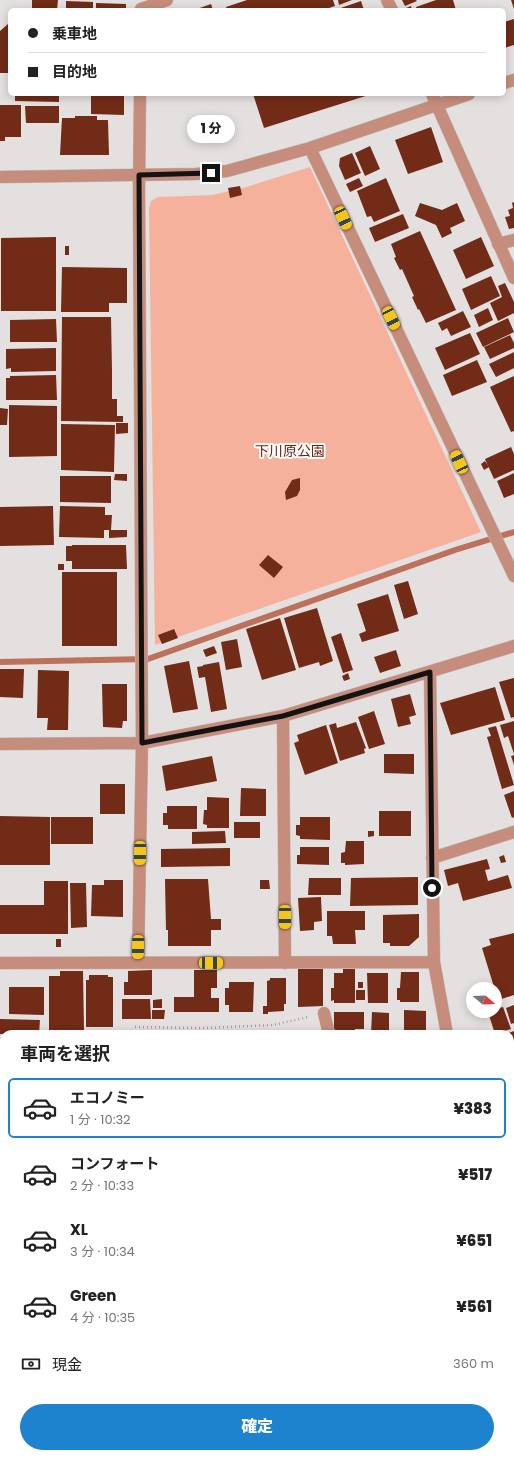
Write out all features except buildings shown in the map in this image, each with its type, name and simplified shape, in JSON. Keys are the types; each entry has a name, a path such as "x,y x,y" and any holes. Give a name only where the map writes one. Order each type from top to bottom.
{"street":[{"path":"141,6 167,0"},
{"path":"138,962 142,743 139,175 140,96"},
{"path":"0,177 196,174 227,171 310,148 434,99 455,96"},
{"path":"434,99 514,278"},
{"path":"310,148 514,576"},
{"path":"498,244 514,240"},
{"path":"0,744 142,743 283,716 514,646"},
{"path":"430,672 434,962 446,1030"},
{"path":"283,716 285,963"},
{"path":"432,858 514,832"},
{"path":"0,963 434,962"},
{"path":"324,1013 328,1030"}],"path":[{"path":"135,1027 204,1028 273,1025 324,1013"}],"green space":[{"name":"下川原公園","path":"310,167 481,532 155,645 149,208 151,201 158,197 212,195 243,188"}],"waterway":[{"path":"0,662 148,659 455,550 514,532"}],"route":[{"path":"211,173 139,175 142,743 283,716 430,672 432,888"}]}
